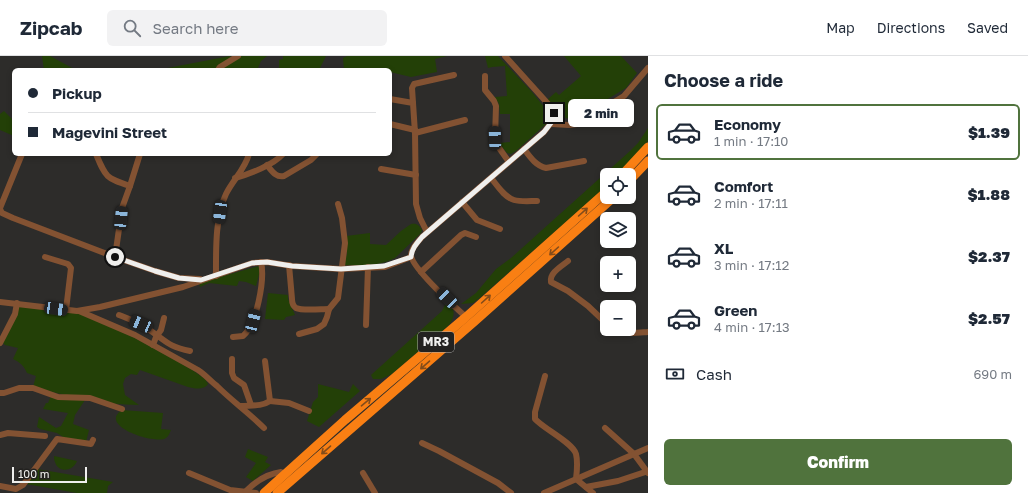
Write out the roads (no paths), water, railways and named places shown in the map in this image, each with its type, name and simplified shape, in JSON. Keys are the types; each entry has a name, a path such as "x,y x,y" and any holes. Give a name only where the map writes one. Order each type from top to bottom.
{"highway":[{"path":"628,168 648,147"},
{"path":"636,174 648,161"},
{"name":"MR3","path":"264,493 345,420 466,317 600,197"},
{"name":"MR3","path":"277,493 476,320 606,204"},
{"path":"256,493 345,420"}],"street":[{"path":"219,68 238,56"},
{"path":"466,317 421,272 411,257 411,252 415,245 427,232 552,124 554,113 550,106 505,56"},
{"path":"552,124 577,124 624,96 648,68"},
{"path":"427,232 420,218 416,204 415,132 412,88 414,84 454,75"},
{"path":"485,76 485,90 496,106 495,138 497,145 509,162"},
{"path":"392,99 413,103"},
{"path":"392,125 415,132 465,120"},
{"path":"524,149 536,164 546,168 584,160"},
{"path":"21,156 0,209 2,213 155,271 179,278 201,280"},
{"path":"97,156 102,169 109,178 130,186"},
{"path":"115,257 122,208 139,156"},
{"path":"216,276 216,244 220,212 226,195 248,156"},
{"path":"235,178 254,171 280,156"},
{"path":"267,164 277,176 284,176 315,156"},
{"path":"381,168 416,175"},
{"path":"491,178 503,193 510,198 515,200 537,201"},
{"path":"462,202 477,220 500,229"},
{"path":"299,334 316,329 324,324 329,309 338,298 345,242 342,218 338,204"},
{"path":"421,272 461,235 465,234 476,237"},
{"path":"46,257 68,264 72,268 66,310"},
{"path":"0,302 77,311 100,307 176,288 252,263 267,262 341,269 384,266 411,257"},
{"path":"568,261 552,275 550,279 551,282 568,291 600,317"},
{"path":"233,337 243,336 248,332 253,321 263,275 261,262"},
{"path":"289,265 292,304 300,309 329,309"},
{"path":"366,326 368,267"},
{"path":"0,343 15,314 17,303"},
{"path":"77,311 135,335 206,375 216,386 264,428"},
{"path":"119,315 141,324 177,349 190,351"},
{"path":"153,345 161,330 164,318"},
{"path":"636,333 648,332"},
{"path":"232,359 232,373 234,378 244,385 251,406"},
{"path":"265,361 270,401"},
{"path":"545,376 535,412 535,419 548,430 560,437 574,450 576,454 577,466 576,479"},
{"path":"0,393 12,392 18,388 33,388 58,397 90,398 122,408"},
{"path":"240,406 265,404 270,401 289,404 309,411"},
{"path":"586,487 618,481 648,472 634,454 605,428"},
{"path":"0,435 8,433 45,436"},
{"path":"0,486 16,489 23,484 57,439 91,444 93,440"},
{"path":"422,443 498,483 511,493"},
{"path":"544,493 648,448"},
{"path":"246,491 271,473 281,472"},
{"path":"189,473 229,491 246,491 256,493"},
{"path":"364,473 375,493"},
{"path":"576,479 593,493"}]}
